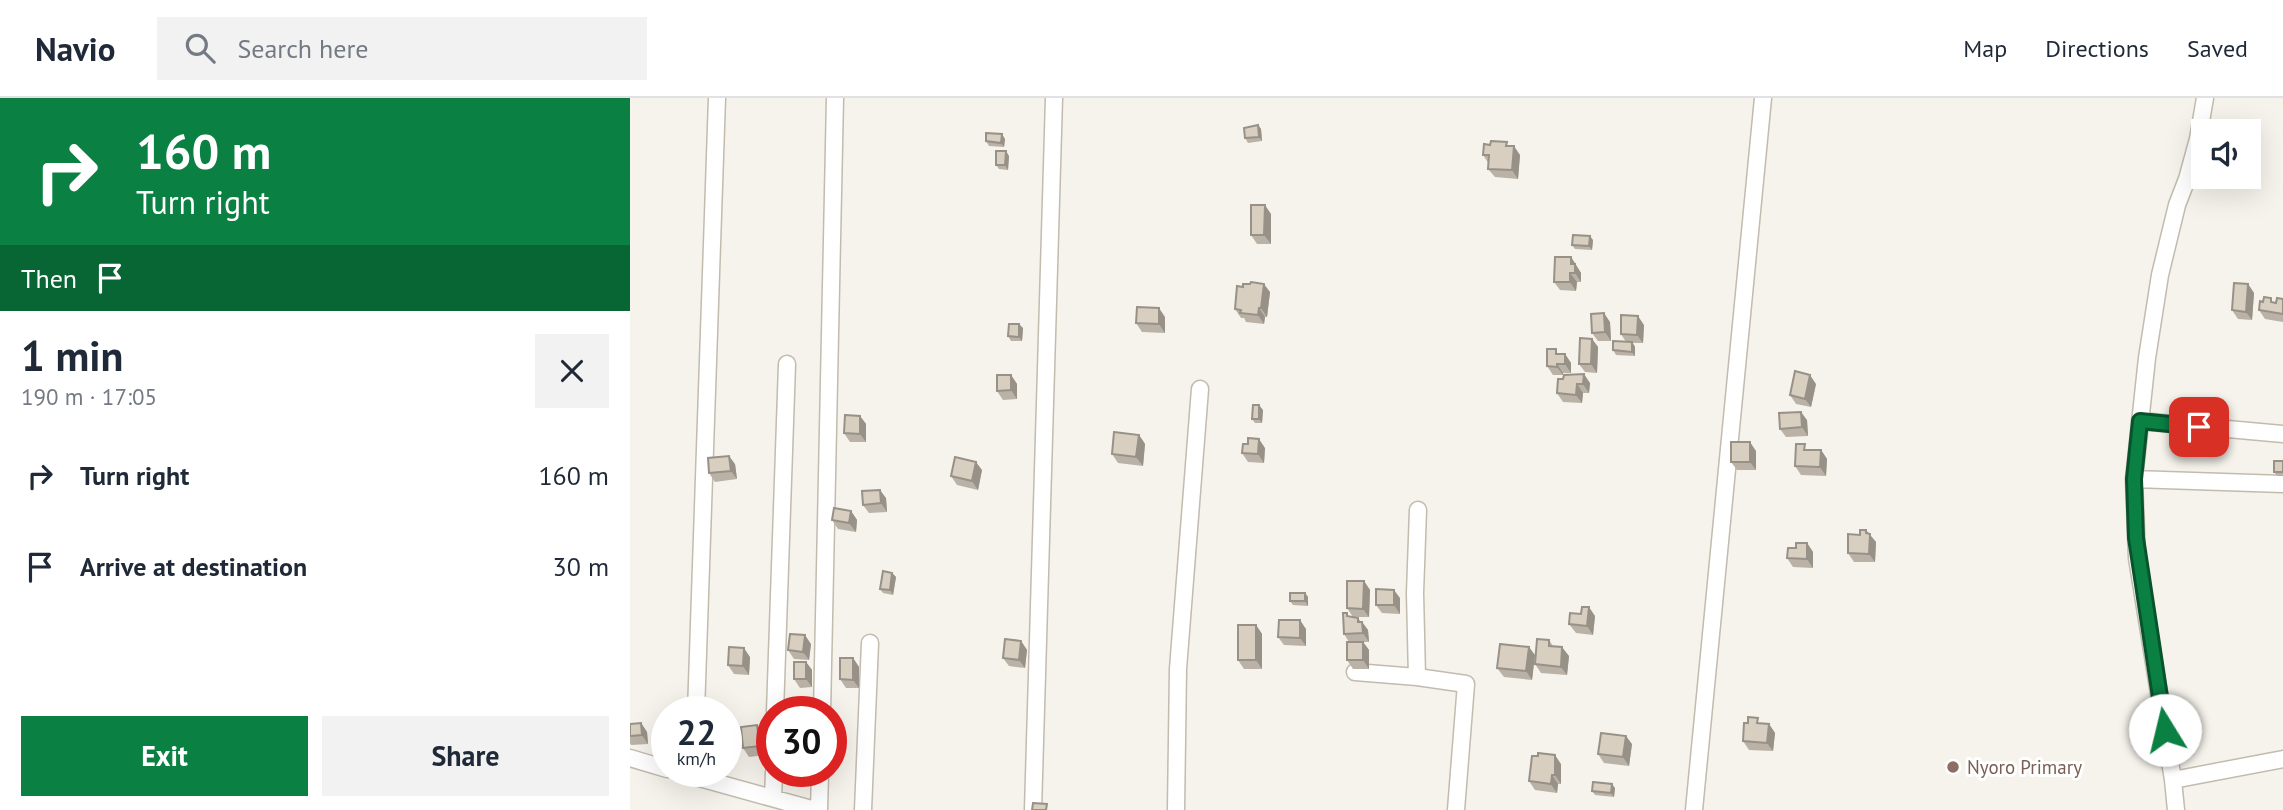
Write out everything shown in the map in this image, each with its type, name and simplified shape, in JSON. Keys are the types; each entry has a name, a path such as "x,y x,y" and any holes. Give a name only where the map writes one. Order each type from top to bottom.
{"street":[{"path":"697,696 718,98"},
{"path":"822,696 835,98"},
{"path":"1033,810 1054,98"},
{"path":"1694,810 1763,98"},
{"path":"2176,810 2137,558 2134,479 2160,275 2172,223 2198,139 2205,98"},
{"path":"776,696 787,364"},
{"path":"1176,810 1178,668 1199,389"},
{"path":"2140,421 2283,434"},
{"path":"2134,479 2283,484"},
{"path":"1417,677 1418,510"},
{"path":"863,810 870,643"},
{"path":"1355,672 1464,683 1466,687 1456,810"},
{"path":"630,758 651,764"},
{"path":"2173,780 2283,759"},
{"path":"737,787 817,810 819,787"},
{"path":"773,787 773,798"}],"building":[{"path":"1258,125 1259,137 1245,138 1244,128"},
{"path":"986,133 1002,134 1001,143 986,141"},
{"path":"1491,141 1507,142 1506,146 1514,146 1512,170 1488,169 1489,155 1483,155 1484,144 1490,145"},
{"path":"996,151 1006,151 1005,165 996,165"},
{"path":"1251,205 1265,205 1264,235 1251,235"},
{"path":"1573,235 1590,236 1589,246 1572,245"},
{"path":"1555,257 1571,257 1571,264 1575,264 1575,273 1570,273 1570,282 1554,282"},
{"path":"2234,283 2248,284 2246,312 2232,310"},
{"path":"1243,284 1264,284 1258,315 1240,313 1241,310 1235,309 1237,286 1243,287"},
{"path":"2264,297 2271,298 2271,302 2276,303 2277,298 2283,299 2283,314 2259,310 2260,301 2263,302"},
{"path":"1137,307 1159,308 1159,324 1136,323"},
{"path":"1604,313 1605,332 1592,333 1591,314"},
{"path":"1621,315 1638,316 1637,335 1621,334"},
{"path":"1009,324 1019,324 1019,337 1008,336"},
{"path":"1580,338 1592,339 1591,364 1579,364"},
{"path":"1613,341 1632,342 1632,352 1613,350"},
{"path":"1547,349 1556,349 1556,354 1565,354 1565,364 1547,366"},
{"path":"1795,371 1810,375 1805,399 1790,395"},
{"path":"1584,374 1583,384 1577,384 1576,395 1557,393 1558,379 1563,379 1564,375"},
{"path":"997,375 1011,375 1011,390 997,391"},
{"path":"1253,405 1259,405 1259,419 1252,419"},
{"path":"1801,412 1802,427 1780,429 1779,413"},
{"path":"845,415 860,416 860,434 844,433"},
{"path":"1114,432 1139,435 1136,457 1112,454"},
{"path":"1248,438 1259,439 1258,454 1242,453 1243,444 1248,444"},
{"path":"1731,442 1750,442 1750,462 1731,462"},
{"path":"1796,444 1805,444 1804,450 1821,450 1820,467 1795,466"},
{"path":"729,456 731,471 709,473 708,458"},
{"path":"955,457 976,462 972,481 951,476"},
{"path":"2274,461 2283,461 2283,472 2274,472"},
{"path":"880,490 881,503 863,505 862,491"},
{"path":"834,508 851,511 849,523 832,520"},
{"path":"1860,530 1866,530 1866,533 1870,534 1869,554 1848,553 1848,534 1860,535"},
{"path":"1796,543 1807,543 1807,559 1787,558 1788,548 1796,548"},
{"path":"883,571 892,573 890,590 880,589"},
{"path":"1347,581 1364,581 1363,609 1347,608"},
{"path":"1376,589 1394,590 1394,605 1376,605"},
{"path":"1290,593 1305,593 1305,601 1290,601"},
{"path":"1582,607 1589,607 1587,626 1569,624 1570,613 1581,614"},
{"path":"1343,613 1362,622 1363,633 1344,634"},
{"path":"1279,620 1300,620 1300,638 1278,637"},
{"path":"1238,625 1256,625 1256,660 1238,660"},
{"path":"790,634 805,635 803,652 788,650"},
{"path":"1005,639 1021,641 1019,660 1003,658"},
{"path":"1537,639 1549,640 1549,646 1562,647 1561,667 1535,664"},
{"path":"1347,642 1363,642 1363,660 1347,660"},
{"path":"1500,644 1529,647 1526,671 1497,668"},
{"path":"729,647 744,648 743,666 728,665"},
{"path":"840,658 853,658 853,680 840,679"},
{"path":"794,662 806,662 806,679 794,679"},
{"path":"1748,717 1758,718 1757,723 1769,724 1767,743 1743,741 1744,723 1748,723"},
{"path":"641,723 642,735 630,736 630,724"},
{"path":"756,725 756,746 743,748 742,727"},
{"path":"1601,733 1626,736 1623,757 1598,754"},
{"path":"1538,753 1555,755 1555,775 1552,775 1551,784 1529,781 1532,756 1538,756"},
{"path":"1593,782 1612,784 1611,793 1592,791"},
{"path":"1033,803 1047,804 1046,810 1032,810"}],"place":[{"name":"Nyoro Primary","path":"1953,767"}],"route":[{"path":"2165,730 2137,558 2134,479 2140,421 2199,427"}]}
